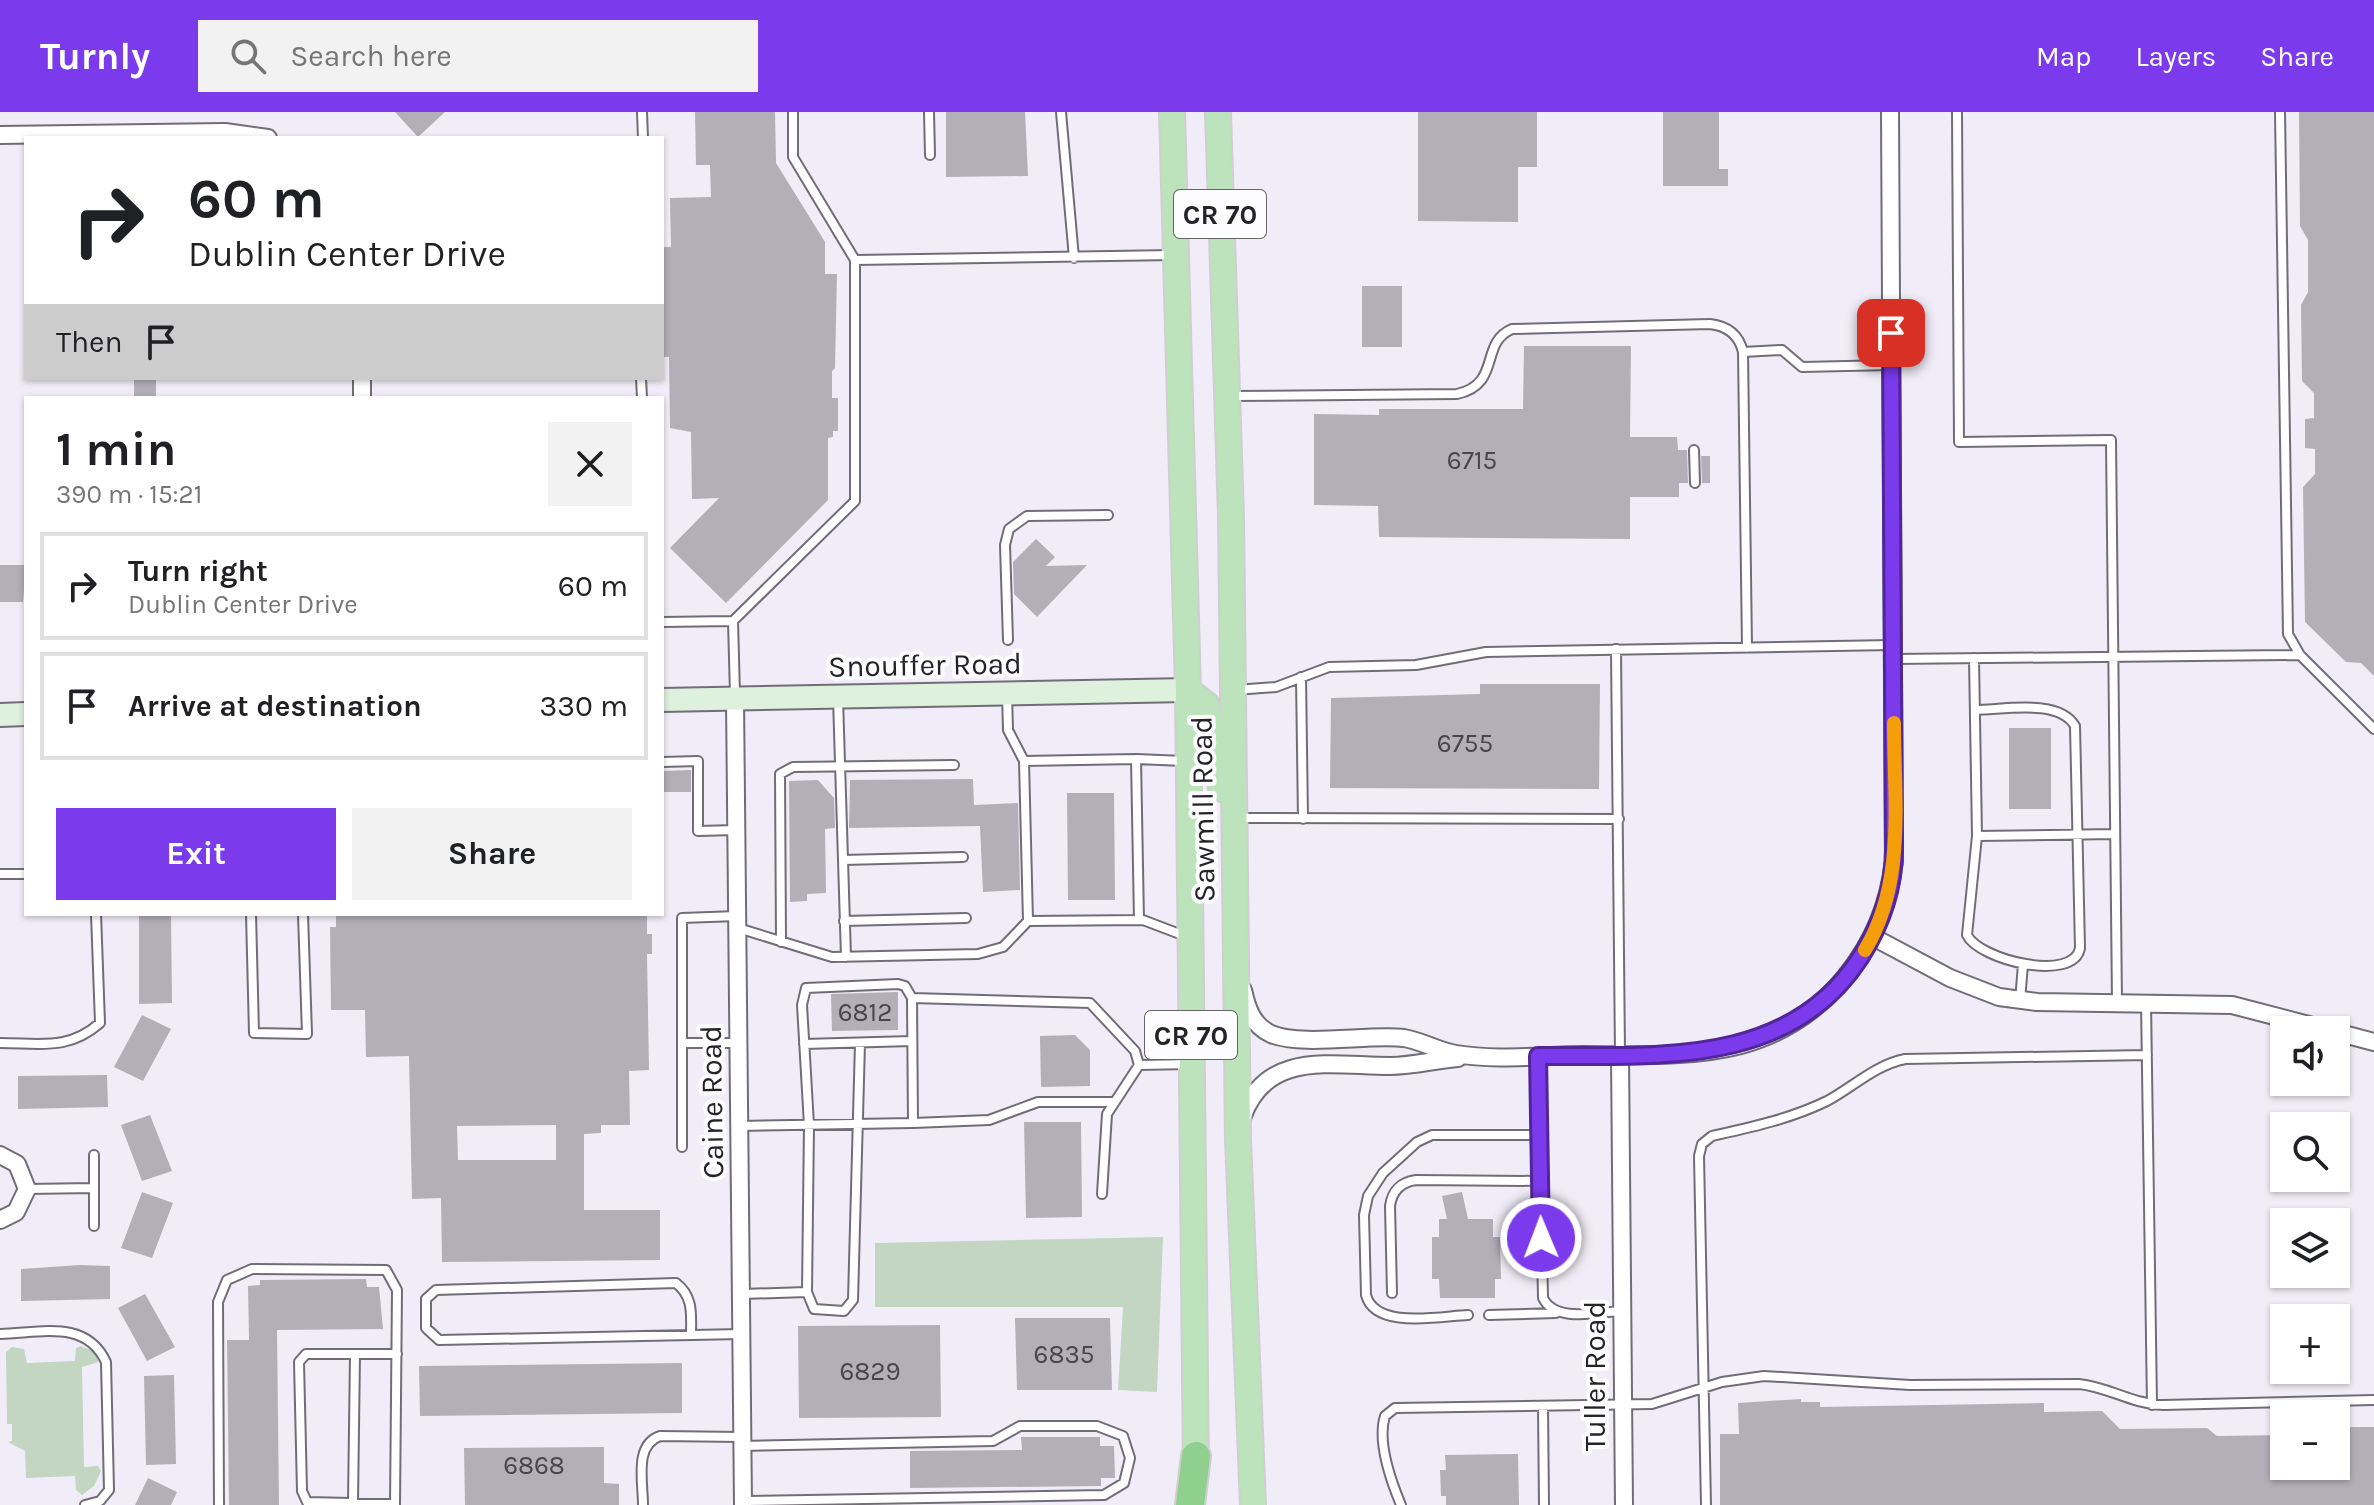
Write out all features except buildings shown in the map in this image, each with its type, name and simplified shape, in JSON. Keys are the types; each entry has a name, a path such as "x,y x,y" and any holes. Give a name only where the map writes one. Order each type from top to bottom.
{"highway":[{"path":"1190,1505 1196,1456"}],"main road":[{"name":"Sawmill Road","path":"1172,112 1179,254 1188,690 1196,1505"},
{"name":"Sawmill Road","path":"1218,112 1233,690 1238,1139 1253,1505"},
{"name":"Snouffer Road","path":"664,700 1188,690"},
{"path":"1188,690 1207,705 1213,723 1235,878"},
{"path":"0,715 24,714"}],"street":[{"path":"1236,949 1249,1011 1255,1022 1272,1034 1292,1038 1405,1038 1456,1054 1480,1056 1620,1055 1713,1050 1741,1045 1777,1031 1826,999 1849,974 1873,937 1887,902 1894,861 1890,112"},
{"path":"0,135 225,132 254,136"},
{"name":"Caine Road","path":"735,699 743,1503"},
{"path":"1873,937 1977,990 2020,1001 2232,1005 2274,1016"},
{"path":"2350,1036 2374,1042"},
{"name":"Tuller Road","path":"1620,1055 1624,1505"},
{"path":"1238,1139 1253,1094 1267,1079 1287,1069 1405,1065 1480,1056"},
{"path":"0,1155 17,1164 27,1189 16,1212 0,1220"}],"lane":[{"path":"642,112 643,136"},
{"path":"664,622 733,621 855,501 855,260 793,157 793,112"},
{"path":"929,112 930,155"},
{"path":"1061,112 1074,258"},
{"path":"1957,112 1959,442 2111,440 2117,1002"},
{"path":"2280,112 2289,638 2300,655 2374,729"},
{"path":"855,260 1179,254"},
{"path":"1225,396 1464,392 1480,383 1487,374 1498,339 1517,328 1716,324 1734,334 1743,352 1747,648"},
{"path":"1743,352 1782,350 1802,367 1891,365"},
{"path":"1694,450 1695,483"},
{"path":"1008,640 1005,545 1009,529 1027,516 1108,515"},
{"path":"733,621 735,699"},
{"path":"1233,690 1276,687 1329,667 1416,665 1486,652 1747,648 1893,652 1974,658 2300,655"},
{"path":"1616,649 1620,1055"},
{"path":"1974,658 1977,836 1966,920 1968,938 1977,946 2023,964 2070,964 2079,953 2077,734 2073,721 2053,710 1975,710"},
{"path":"1301,677 1303,819"},
{"path":"682,1147 682,918 738,922 781,942 832,957 978,954 1003,947 1028,921 1024,761 1008,730 1007,694"},
{"path":"838,697 846,957"},
{"path":"1136,759 1139,920"},
{"path":"664,762 698,761 698,831 736,830"},
{"path":"1024,761 1189,761"},
{"path":"781,942 780,774 793,767 954,765"},
{"path":"1235,818 1619,819"},
{"path":"1977,836 2115,834"},
{"path":"843,860 963,857"},
{"path":"0,874 24,874"},
{"path":"0,1043 65,1043 82,1039 100,1023 96,916"},
{"path":"251,916 254,1033 307,1034 303,916"},
{"path":"844,921 966,918"},
{"path":"1028,921 1139,920 1190,938"},
{"path":"2020,1001 2023,964"},
{"path":"860,1043 853,1300 844,1311 814,1309 807,1292 809,1125 802,1005 806,988 905,986 912,998 913,1123"},
{"path":"912,998 1090,1003 1135,1051 1139,1065 1107,1114 1102,1194"},
{"path":"2146,1002 2152,1405"},
{"path":"804,1044 912,1041"},
{"path":"682,1043 739,1043"},
{"path":"1706,1505 1699,1156 1706,1139 1800,1113 1830,1099 1886,1064 1905,1059 2147,1055"},
{"path":"1538,1056 1543,1298 1553,1311 1563,1313"},
{"path":"1139,1065 1191,1064"},
{"path":"740,1126 989,1120 1038,1102 1115,1102"},
{"path":"1468,1315 1389,1316 1368,1303 1364,1215 1368,1196 1383,1173 1417,1142 1432,1135 1539,1135"},
{"path":"94,1155 94,1226"},
{"path":"1383,1173 1398,1188"},
{"path":"1392,1293 1390,1206 1398,1188 1412,1180 1540,1181"},
{"path":"27,1189 94,1188"},
{"path":"219,1505 218,1302 227,1280 252,1269 386,1270 397,1290 397,1354 395,1504 307,1502 302,1491 299,1362 306,1354 397,1354"},
{"path":"691,1335 692,1306 685,1290 676,1283 436,1290 426,1299 426,1328 439,1340 691,1335 741,1334"},
{"path":"741,1294 807,1292"},
{"path":"1489,1315 1622,1311"},
{"path":"0,1334 80,1332 99,1346 106,1362 109,1490 100,1501 85,1505"},
{"path":"353,1502 355,1354"},
{"path":"1401,1505 1390,1474 1384,1428 1384,1420 1391,1410 1661,1402 1702,1388 1777,1375 1910,1385 2079,1384 2152,1405 2374,1400"},
{"path":"1543,1407 1544,1505"},
{"path":"643,1505 643,1450 649,1440 660,1436 742,1442 993,1441 1020,1426 1097,1426 1123,1436 1130,1458 1124,1483 1104,1495 743,1503"}],"green space":[{"path":"1163,1237 1157,1392 1118,1390 1123,1307 875,1307 875,1243"},
{"path":"81,1346 93,1351 99,1362 82,1367 84,1467 98,1466 101,1471 94,1486 82,1495 76,1490 75,1476 26,1478 25,1451 8,1442 12,1441 12,1424 7,1424 6,1352 12,1347 24,1349 27,1363 75,1361 76,1348"}],"slow traffic":[{"path":"1865,950 1883,914 1893,874 1894,723"}],"route":[{"path":"1541,1238 1538,1056 1694,1052 1730,1047 1765,1036 1816,1007 1835,990 1873,937 1883,914 1894,861 1891,333"}]}
